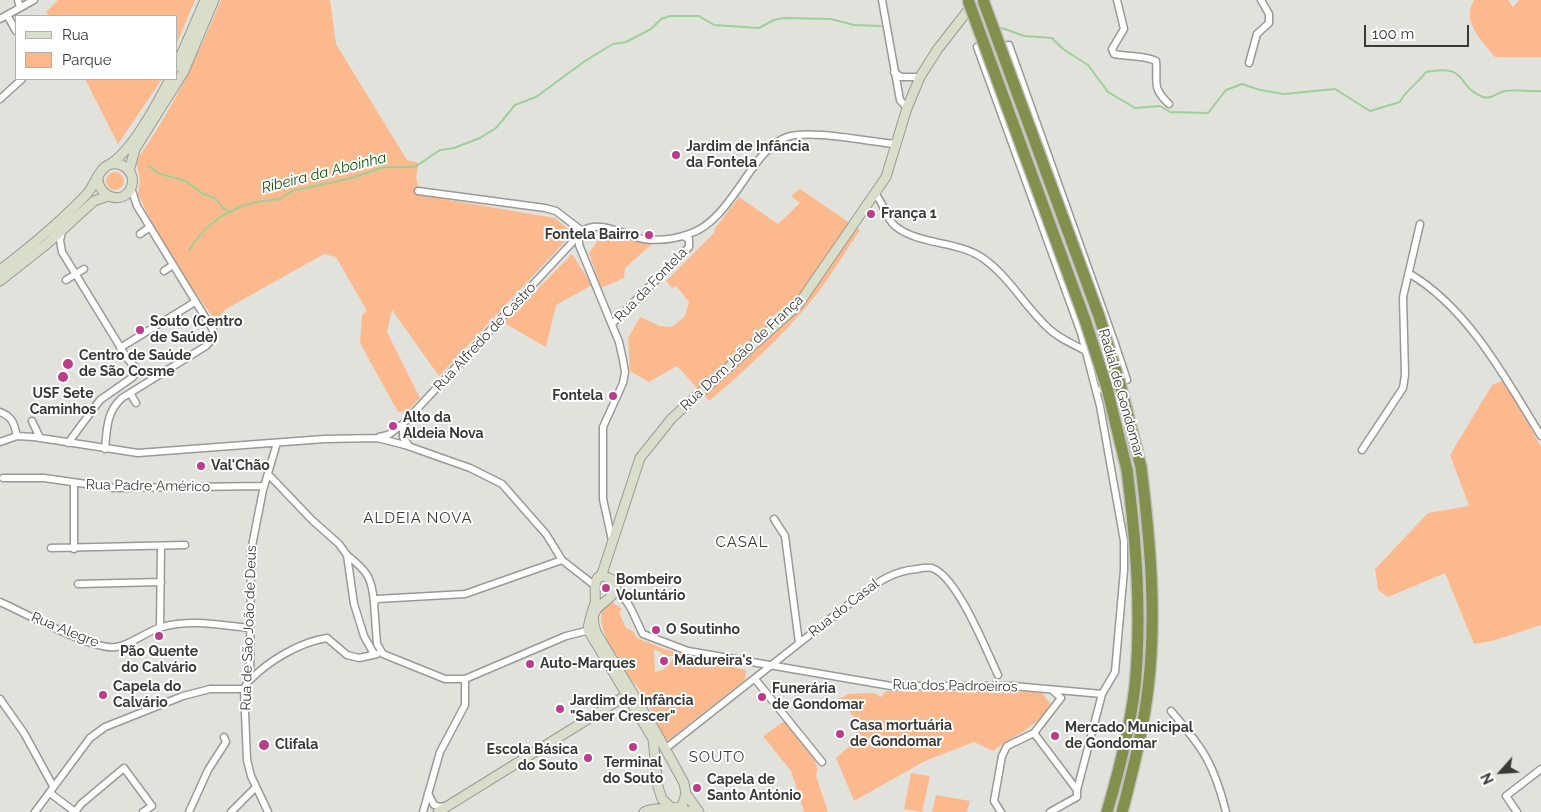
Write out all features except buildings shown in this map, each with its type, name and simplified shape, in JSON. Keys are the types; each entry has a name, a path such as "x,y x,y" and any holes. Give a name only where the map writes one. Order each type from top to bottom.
{"highway":[{"name":"Radial de Gondomar","path":"968,0 1085,320 1107,388 1127,470 1136,551 1138,613 1135,686 1123,754 1107,812"},
{"name":"Radial de Gondomar","path":"983,0 1098,316 1120,384 1141,467 1150,559 1152,613 1149,688 1137,757 1122,812"}],"main road":[{"path":"178,62 205,0"},
{"path":"129,171 136,149 184,71 214,0"},
{"name":"Rua Dom João de França","path":"600,577 640,458 672,418 798,305 886,177 907,108 920,77 937,50 976,0"},
{"path":"0,270 69,213 91,190 101,171 118,158 139,131 169,80"},
{"path":"0,281 41,249 94,201 108,196 119,198 124,196 131,187 132,176 120,164 109,165"},
{"path":"98,177 100,188 108,196"},
{"name":"Rua Dom João de França","path":"608,557 612,579"},
{"path":"592,631 594,614 600,604 612,595 616,585 612,579 600,577 595,589 592,631 629,693 666,749 684,783 685,803 675,808"},
{"path":"595,589 601,598 612,595"},
{"path":"438,812 629,693"},
{"path":"629,693 652,739 658,787 662,799 675,808"},
{"path":"686,794 699,812"},
{"path":"644,812 654,807 675,808 691,812"}],"street":[{"path":"18,0 20,8"},
{"path":"0,19 34,0"},
{"path":"882,0 900,100 907,108"},
{"path":"1117,0 1124,29 1112,49 1114,54 1132,58 1148,58 1156,61 1155,83 1157,93 1169,104"},
{"path":"1249,63 1257,34 1269,23 1269,14 1262,0"},
{"path":"7,15 15,29"},
{"path":"1050,812 1077,797 1077,790 1102,694 1115,672 1124,570 1124,541 1100,406 1084,350 1081,333 977,47 1009,45 1114,341 1127,380 1096,391"},
{"path":"894,72 901,77 920,77"},
{"path":"0,99 21,80"},
{"name":"Rua da Fontela","path":"582,232 585,229 613,228 627,235 658,240 684,236 704,228 711,222 771,147 788,136 816,135 896,144"},
{"path":"105,449 110,411 113,405 211,342 213,330 137,206 131,187"},
{"path":"418,191 556,211 582,232 579,239 583,254 612,324"},
{"path":"875,194 889,220 897,227 916,236 965,249 983,258 1013,285 1046,327 1084,350 1114,341"},
{"path":"119,198 129,199 137,206"},
{"path":"1362,450 1403,388 1405,375 1404,297 1420,224"},
{"path":"140,234 150,227"},
{"path":"62,230 60,240 62,252 120,348 134,364 136,374 100,400 68,443"},
{"name":"Rua Alfredo de Castro","path":"377,438 388,435 403,424 582,232"},
{"name":"Rua da Fontela","path":"612,540 603,499 602,427 625,372 619,342 612,324 689,248 689,239 684,236"},
{"path":"41,249 51,247 62,252"},
{"path":"566,250 576,248 583,254"},
{"path":"164,271 173,265"},
{"path":"66,280 84,269"},
{"path":"1410,274 1426,283 1470,328 1541,436"},
{"path":"120,348 195,302"},
{"path":"130,393 136,403"},
{"path":"0,412 8,415 14,422 17,436"},
{"path":"32,421 40,438"},
{"path":"403,424 403,437 409,446"},
{"path":"0,442 17,436 138,454 324,439 377,438 409,446 470,468 502,484 546,534 562,560 595,589"},
{"name":"Rua de São João de Deus","path":"268,812 247,760 244,689 248,681 251,551 264,486 277,443"},
{"path":"268,474 312,520 340,544 347,555 365,570 373,584 376,644 383,654"},
{"name":"Rua Padre Américo","path":"3,478 44,478 74,484 114,488 264,486"},
{"path":"74,484 74,549"},
{"path":"774,519 785,536 799,644"},
{"path":"51,548 74,549 185,545"},
{"path":"160,627 161,546"},
{"path":"347,555 354,604 364,636 374,654"},
{"path":"374,603 377,599 465,594 562,560"},
{"name":"Rua do Casal","path":"666,749 885,576 902,570 930,567 938,571 957,589 998,675"},
{"path":"78,584 161,582"},
{"name":"Rua dos Padroeiros","path":"612,595 619,594 628,604 643,634 688,651 892,686 1013,686 1102,694"},
{"name":"Rua Alegre","path":"0,602 34,619 104,646 116,647 160,627 177,624 206,623 249,628"},
{"path":"248,681 258,671 282,655 319,639 327,638 347,655 359,658 383,654 445,679 465,679 592,631"},
{"path":"423,812 440,752 465,704 465,679"},
{"path":"755,679 822,762"},
{"path":"35,812 90,738 105,727 183,696 210,689 244,689"},
{"path":"1001,812 994,801 1002,756 1008,746 1034,733 1061,698 1052,690"},
{"path":"0,699 24,733 53,786"},
{"path":"1171,711 1208,757 1218,780 1226,812"},
{"path":"1034,733 1077,790"},
{"path":"188,812 208,770 226,742 224,737"},
{"path":"50,793 75,812 81,804 124,768 152,806 143,812"},
{"path":"1517,812 1506,796 1541,769"},
{"path":"231,812 256,786"},
{"path":"428,791 434,804 440,807 450,805"}],"green space":[{"path":"58,0 195,0 178,40 178,15 48,15 46,12"},
{"path":"221,0 330,0 336,44 407,160 419,163 417,181 419,188 425,196 555,218 573,233 439,376 392,310 387,332 420,398 408,410 398,412 360,343 362,315 367,311 336,257 324,254 226,309 216,321 172,261 138,194 140,180 136,161 161,123 183,83"},
{"path":"1474,0 1508,0 1513,7 1519,0 1541,0 1541,57 1495,57 1479,38 1472,24 1470,16"},
{"path":"86,80 161,80 118,144"},
{"path":"115,172 121,175 124,181 121,187 115,190 109,187 106,181 109,175"},
{"path":"800,189 860,230 819,292 776,340 709,401 677,366 649,382 630,371 628,338 640,317 660,326 672,327 685,316 689,302 676,286 672,288 666,281 715,232 714,230 739,197 778,224 800,203 791,196"},
{"path":"603,233 652,244 625,268 624,278 601,288 589,253"},
{"path":"572,254 592,285 556,305 546,347 504,323"},
{"path":"1505,380 1541,447 1541,625 1492,641 1474,644 1445,573 1388,597 1378,590 1375,569 1428,513 1469,506 1450,455 1492,385"},
{"path":"613,603 622,609 619,612 626,628 633,631 637,638 667,650 746,670 745,680 666,742 645,698 629,679 606,638 601,616 604,608","holes":["654,649 667,656 676,656 663,670 655,672"]},
{"path":"886,691 1034,692 1042,693 1050,703 1042,717 1026,730 993,751 974,742 925,761 854,801 836,758 859,738 856,734 862,726 838,699 849,694 874,693 881,697"},
{"path":"785,721 807,747 816,762 816,776 828,812 804,812 791,771 763,736"},
{"path":"911,773 930,776 922,812 904,809"},
{"path":"936,795 970,801 967,812 932,812"}],"waterway":[{"name":"Ribeira da Aboinha","path":"189,250 205,229 222,216 240,207 255,202 280,199 292,191 352,178 384,167 415,167 440,150 454,148 480,138 496,128 515,105 536,97 585,61 613,44 626,42 651,29 661,19 670,16 699,16 714,25 759,28 774,20 784,18 831,19 854,25 881,26"},
{"name":"Ribeira da Aboinha","path":"1002,28 1024,36 1052,38 1063,49 1088,65 1108,92 1135,108 1160,106 1170,112 1208,113 1226,90 1242,84 1260,90 1284,94 1335,89 1370,111 1400,102 1426,72 1440,70 1456,73 1468,87 1486,98 1505,91 1541,91"},
{"path":"148,166 160,174 186,181 203,194 215,198 223,208 230,212"}],"place":[{"name":"Jardim de Infância da Fontela","path":"676,155"},
{"name":"França 1","path":"871,214"},
{"name":"Fontela Bairro","path":"649,235"},
{"name":"Souto (Centro de Saúde)","path":"140,330"},
{"name":"Centro de Saúde de São Cosme","path":"68,364"},
{"name":"USF Sete Caminhos","path":"63,377"},
{"name":"Fontela","path":"613,396"},
{"name":"Alto da Aldeia Nova","path":"393,426"},
{"name":"Val'Chão","path":"201,466"},
{"name":"Bombeiro Voluntário","path":"606,588"},
{"name":"O Soutinho","path":"656,630"},
{"name":"Pão Quente do Calvário","path":"159,636"},
{"name":"Madureira's","path":"664,661"},
{"name":"Auto-Marques","path":"530,664"},
{"name":"Capela do Calvário","path":"103,695"},
{"name":"Funerária de Gondomar","path":"762,697"},
{"name":"Jardim de Infância \"Saber Crescer\"","path":"560,709"},
{"name":"Casa mortuária de Gondomar","path":"840,734"},
{"name":"Mercado Municipal de Gondomar","path":"1055,736"},
{"name":"Clifala","path":"264,745"},
{"name":"Terminal do Souto","path":"633,747"},
{"name":"Escola Básica do Souto","path":"588,758"},
{"name":"Capela de Santo António","path":"697,788"}],"district":[{"name":"ALDEIA NOVA","path":"418,518"},
{"name":"CASAL","path":"742,542"},
{"name":"SOUTO","path":"717,757"}]}
